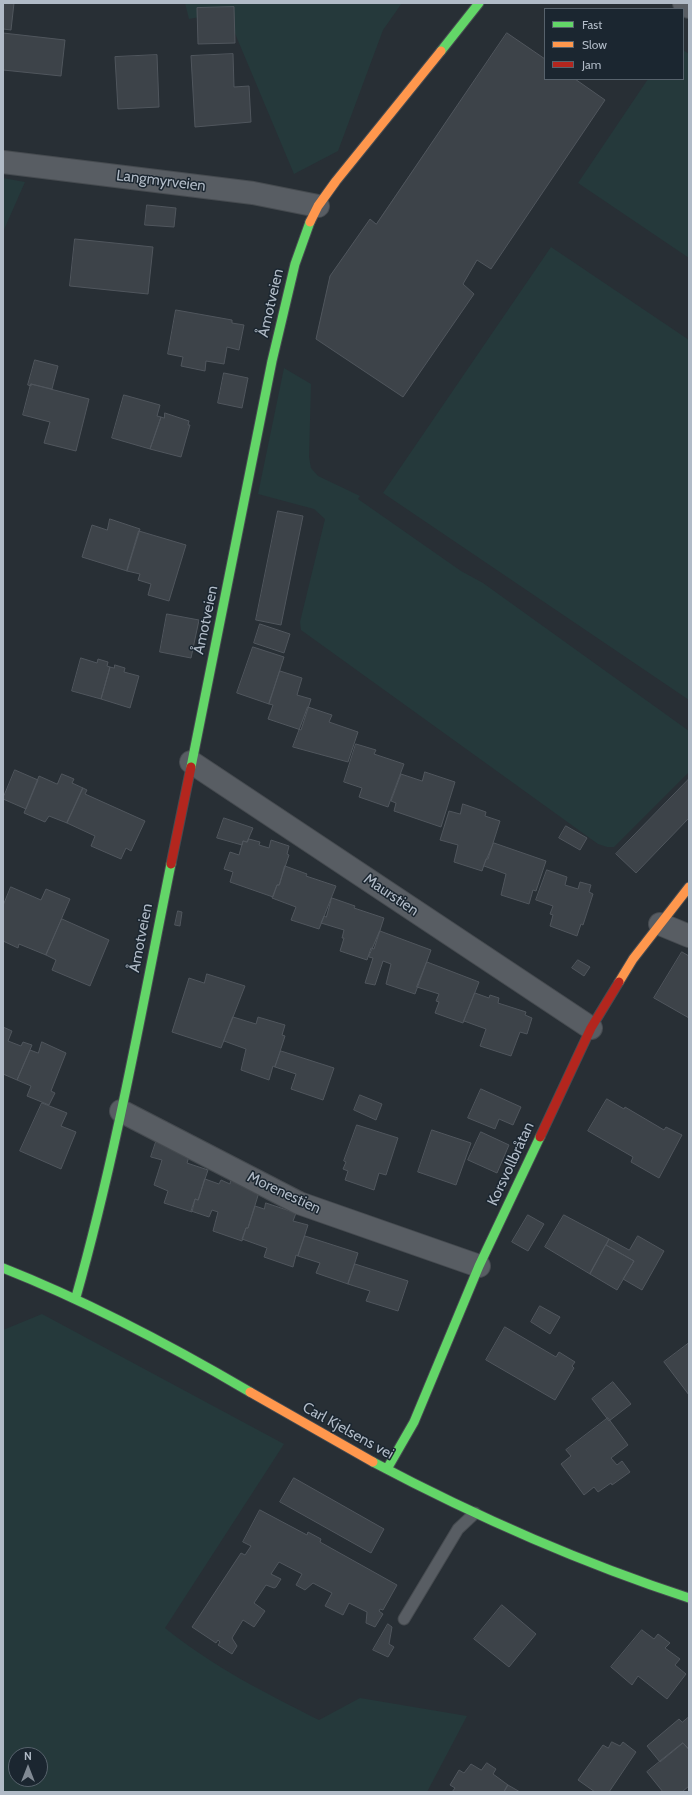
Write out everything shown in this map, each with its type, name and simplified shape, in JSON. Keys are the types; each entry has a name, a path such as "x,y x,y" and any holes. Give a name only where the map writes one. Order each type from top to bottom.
{"street":[{"name":"Åmotveien","path":"76,1297 90,1244 120,1111 283,311 295,264 306,232 318,206 336,181 479,3"},
{"path":"684,3 689,7"},
{"name":"Langmyrveien","path":"3,162 253,193 318,206"},
{"name":"Maurstien","path":"191,762 590,1028"},
{"name":"Korsvollbråtan","path":"387,1469 414,1422 479,1266 590,1028 617,982 689,887"},
{"path":"660,924 689,936"},
{"name":"Morenestien","path":"120,1111 299,1203 479,1266"},
{"name":"Carl Kjelsens vei","path":"3,1268 76,1297 166,1342 322,1434 387,1469 475,1513 578,1559 689,1598"}],"lane":[{"path":"404,1619 458,1529 475,1513"}],"green space":[{"path":"185,3 402,3 383,30 338,151 294,174 226,12 189,19"},
{"path":"684,51 689,54 689,258 578,183 647,80 684,80"},
{"path":"3,178 25,182 3,232"},
{"path":"551,247 689,340 689,700 383,493"},
{"path":"284,368 311,384 309,457 311,468 318,476 360,496 358,499 461,571 483,583 689,731 689,772 614,847 607,847 598,844 301,630 300,622 325,519 314,509 258,494"},
{"path":"42,1314 284,1444 165,1628 201,1655 220,1667 319,1720 360,1698 467,1716 427,1792 3,1792 3,1330"}],"building":[{"path":"3,3 14,3 11,30 3,29"},
{"path":"234,7 235,43 198,44 197,8"},
{"path":"3,33 65,40 61,76 3,70"},
{"path":"507,33 544,58 544,80 576,80 605,100 491,269 477,260 463,284 474,294 403,397 316,339 330,276 370,219 376,224"},
{"path":"233,54 234,87 249,86 251,122 195,127 191,56"},
{"path":"157,55 159,107 118,109 115,57"},
{"path":"147,205 176,208 174,227 145,225"},
{"path":"75,239 153,247 148,294 70,286"},
{"path":"176,310 232,320 232,323 244,325 239,350 227,347 224,364 206,361 205,371 181,366 183,357 168,354"},
{"path":"35,360 58,366 52,389 31,384 31,386 28,385"},
{"path":"224,373 248,378 242,408 218,403"},
{"path":"31,384 89,399 76,451 44,443 50,422 23,415"},
{"path":"124,395 160,405 157,416 161,417 150,449 112,438"},
{"path":"165,413 189,421 188,425 190,425 181,457 150,449 161,417 164,418"},
{"path":"278,511 303,516 281,625 256,620"},
{"path":"110,519 140,529 127,571 82,557 92,525 107,530"},
{"path":"139,531 186,545 169,601 148,595 151,584 138,580 140,574 127,571"},
{"path":"167,614 199,620 191,658 160,652"},
{"path":"260,624 290,634 284,653 254,643"},
{"path":"253,647 284,657 269,704 237,693"},
{"path":"81,658 97,663 98,659 108,662 107,666 110,667 101,699 72,691"},
{"path":"115,665 125,668 124,672 139,676 130,708 101,699 110,667 114,668"},
{"path":"280,671 302,678 297,695 311,699 301,730 268,719 273,705 269,704"},
{"path":"308,707 332,715 329,722 358,732 348,762 293,747"},
{"path":"356,744 376,750 374,754 404,764 388,807 359,797 362,788 344,782"},
{"path":"15,770 38,780 26,809 3,799"},
{"path":"425,772 455,782 441,827 394,811 396,803 391,801 401,774 422,781"},
{"path":"62,774 74,779 72,783 83,788 67,823 49,816 45,822 24,813 39,776 57,784"},
{"path":"689,779 689,818 636,873 616,854"},
{"path":"83,788 87,790 85,794 145,821 131,851 126,848 121,859 91,846 95,836 67,823"},
{"path":"463,804 486,812 485,816 500,821 488,859 486,859 482,871 454,862 458,845 440,840 449,811 460,814"},
{"path":"224,818 253,828 247,842 243,841 242,845 217,838"},
{"path":"566,826 587,838 580,850 559,838"},
{"path":"249,839 260,842 259,845 269,848 271,840 289,846 287,854 289,855 279,885 277,885 273,897 230,882 233,872 224,869 230,852 239,855 243,841 247,842"},
{"path":"494,843 546,861 536,891 533,890 529,904 501,895 506,874 484,866"},
{"path":"285,866 307,874 306,876 336,886 319,929 291,920 296,907 272,898 277,885 279,885"},
{"path":"547,870 567,877 565,885 578,889 580,882 591,885 589,892 593,894 583,925 581,924 577,936 550,926 553,915 550,914 553,906 536,900"},
{"path":"11,887 41,900 46,889 70,899 46,955 19,944 18,948 3,941 3,906"},
{"path":"332,898 355,906 354,908 384,918 374,949 371,948 367,960 340,951 344,938 342,938 344,930 321,923 324,916 326,917"},
{"path":"178,911 182,912 180,926 175,925"},
{"path":"62,919 109,940 90,986 52,970 56,960 46,955"},
{"path":"380,931 431,950 415,994 386,984 391,964 383,961 375,985 365,983 373,958 369,957"},
{"path":"682,952 689,956 689,1018 654,998"},
{"path":"578,960 590,967 584,976 572,968"},
{"path":"427,962 479,982 463,1023 435,1013 439,1002 436,1001 439,994 417,987"},
{"path":"207,974 245,986 221,1048 172,1032 189,978 204,983"},
{"path":"475,993 489,998 490,995 499,998 498,1003 526,1012 525,1015 532,1018 527,1034 520,1032 511,1056 480,1046 486,1029 464,1021"},
{"path":"233,1017 256,1024 258,1017 285,1025 282,1035 285,1036 269,1080 241,1070 246,1049 224,1041"},
{"path":"3,1027 12,1031 8,1041 21,1046 23,1042 32,1045 17,1080 3,1074"},
{"path":"42,1042 66,1053 51,1091 55,1093 49,1105 27,1096 31,1086 17,1080 30,1050 38,1053"},
{"path":"281,1051 334,1068 323,1100 291,1089 296,1074 275,1067"},
{"path":"481,1089 521,1107 513,1125 499,1119 495,1129 468,1118"},
{"path":"360,1095 382,1104 376,1120 354,1110"},
{"path":"607,1099 624,1109 625,1107 664,1130 666,1127 682,1135 659,1178 631,1162 633,1157 588,1131"},
{"path":"42,1103 67,1113 61,1126 76,1132 61,1169 20,1151"},
{"path":"357,1125 398,1138 386,1175 379,1173 374,1190 345,1180 348,1171 343,1169 346,1162 344,1161"},
{"path":"432,1130 471,1143 456,1185 418,1172"},
{"path":"481,1132 509,1145 497,1173 468,1160"},
{"path":"156,1142 190,1153 187,1163 208,1170 198,1200 195,1199 192,1212 164,1203 168,1191 154,1185 162,1160 151,1157"},
{"path":"205,1179 219,1184 221,1180 230,1184 231,1179 260,1189 248,1228 246,1228 242,1241 213,1231 218,1212 212,1210 209,1217 191,1211 195,1199 198,1200"},
{"path":"266,1203 296,1213 293,1221 308,1225 298,1256 296,1255 293,1267 264,1257 267,1248 242,1239 246,1228 248,1228 255,1206 264,1209"},
{"path":"528,1215 544,1224 528,1251 512,1242"},
{"path":"564,1215 609,1239 590,1274 545,1247"},
{"path":"305,1236 358,1253 348,1284 316,1273 320,1263 298,1256"},
{"path":"638,1236 664,1251 642,1290 623,1279 634,1261 606,1245 609,1239 629,1250"},
{"path":"606,1245 634,1261 617,1290 590,1274"},
{"path":"355,1264 408,1281 398,1311 366,1301 370,1291 348,1284"},
{"path":"540,1306 560,1317 550,1334 531,1322"},
{"path":"505,1327 556,1357 559,1352 575,1362 572,1366 574,1368 555,1400 486,1360"},
{"path":"689,1343 689,1395 664,1362"},
{"path":"613,1382 631,1404 609,1421 592,1399"},
{"path":"608,1418 628,1445 611,1458 617,1465 622,1461 630,1472 612,1485 611,1483 598,1492 594,1487 584,1495 561,1464 571,1456 566,1450"},
{"path":"294,1478 384,1529 371,1553 280,1502"},
{"path":"260,1510 307,1535 308,1532 321,1539 320,1542 397,1585 383,1610 380,1609 379,1611 383,1614 375,1627 366,1623 367,1612 349,1603 343,1615 325,1606 332,1593 313,1583 305,1590 296,1585 302,1574 279,1562 271,1574 281,1579 274,1588 266,1585 254,1603 265,1611 254,1627 243,1620 232,1638 237,1646 232,1654 218,1645 220,1642 218,1640 216,1643 192,1627 241,1553 245,1555 251,1546 243,1542"},
{"path":"502,1605 536,1634 509,1667 474,1639"},
{"path":"388,1624 392,1627 389,1644 394,1647 388,1657 373,1650"},
{"path":"642,1630 654,1639 658,1634 670,1643 665,1648 680,1659 675,1665 686,1674 667,1699 638,1676 632,1685 611,1667"},
{"path":"689,1717 689,1747 688,1748 683,1743 660,1762 647,1746 679,1719 682,1722"},
{"path":"612,1742 620,1746 623,1742 636,1752 609,1792 595,1792 578,1780 603,1745 608,1748"},
{"path":"683,1743 689,1750 689,1786 682,1792 663,1792 647,1772"},
{"path":"487,1763 496,1769 493,1774 508,1785 504,1792 452,1792 455,1788 450,1785 459,1770 464,1773 471,1764 481,1770"},
{"path":"508,1785 520,1792 504,1792"}],"traffic: fast":[{"path":"441,51 479,3"},
{"path":"191,767 272,361 295,264 310,222"},
{"path":"76,1297 104,1190 116,1136 171,864"},
{"path":"387,1469 414,1422 479,1266 540,1137"},
{"path":"3,1268 67,1295 129,1325 250,1392"},
{"path":"373,1462 450,1501 528,1537 608,1569 689,1598"}],"traffic: slow":[{"path":"310,222 318,206 336,181 441,51"},
{"path":"619,982 633,959 689,887"},
{"path":"250,1392 373,1462"}],"traffic: jam":[{"path":"171,864 191,767"},
{"path":"540,1137 591,1028 619,982"}]}
